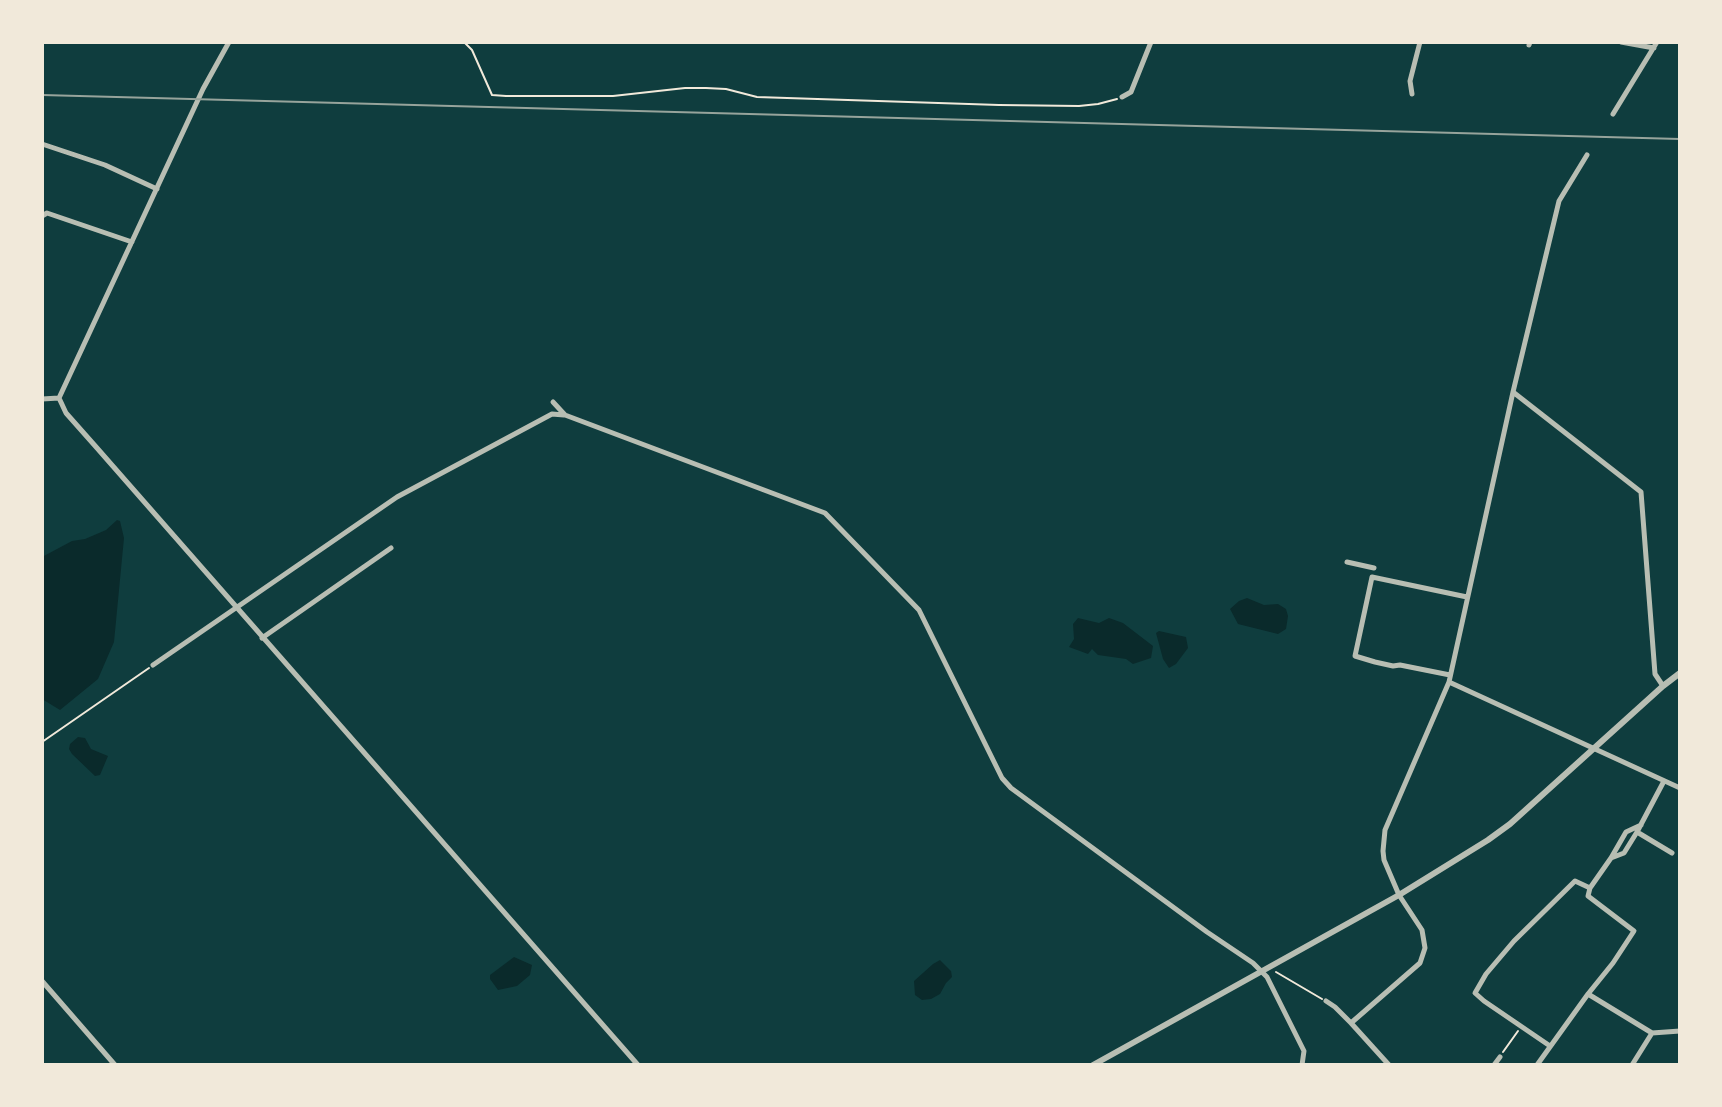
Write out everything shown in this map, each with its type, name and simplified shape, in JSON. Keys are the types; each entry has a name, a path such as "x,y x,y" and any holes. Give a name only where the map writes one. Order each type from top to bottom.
{"street":[{"path":"59,398 199,98 229,42"},
{"path":"1122,97 1131,92 1151,42"},
{"path":"1412,94 1410,81 1420,42"},
{"path":"1613,114 1656,45 1621,42"},
{"path":"42,144 105,165 157,189"},
{"path":"1351,1023 1420,963 1425,948 1422,930 1399,895 1384,860 1385,830 1449,679 1559,201 1587,155"},
{"path":"42,216 47,213 132,242"},
{"path":"1513,392 1641,492 1655,674 1663,686"},
{"path":"42,399 59,398"},
{"path":"59,398 66,413 235,608 638,1065"},
{"path":"553,402 565,415"},
{"path":"153,665 397,497 552,414 565,415 825,513 919,610 997,769 1011,788 1253,963 1267,977 1304,1051 1302,1065"},
{"path":"262,638 391,548"},
{"path":"1347,562 1374,567 1355,656 1449,679 1680,788"},
{"path":"1372,577 1467,597"},
{"path":"1093,1065 1399,895 1488,840 1680,673"},
{"path":"1611,858 1624,853 1664,781"},
{"path":"1537,1065 1634,931 1588,896 1626,832 1641,825"},
{"path":"1637,832 1672,853"},
{"path":"1550,1046 1475,993 1486,974 1514,941 1575,881 1590,888"},
{"path":"42,981 115,1065"},
{"path":"1588,994 1652,1033 1680,1031"},
{"path":"1326,1001 1389,1065"},
{"path":"1632,1065 1652,1033"},
{"path":"1494,1065 1500,1057"}],"path":[{"path":"464,42 472,50 492,95 613,96 706,88 726,89 757,97 1079,106 1122,97"},
{"path":"42,742 153,665"},
{"path":"1270,965 1326,1001"},
{"path":"1500,1057 1521,1027"}],"water":[{"path":"117,520 120,521 124,538 114,642 98,679 60,710 42,699 42,557 72,541 106,530"},
{"path":"1247,598 1264,605 1278,604 1286,609 1286,629 1278,634 1238,624 1230,609"},
{"path":"1078,618 1099,623 1109,618 1123,623 1153,646 1151,658 1133,664 1126,659 1098,655 1092,649 1088,654 1069,647 1074,639 1073,624"},
{"path":"1156,633 1186,637 1188,648 1169,668 1163,659"},
{"path":"78,737 85,738 91,749 108,756 100,775 95,776 69,749"},
{"path":"514,957 532,965 530,975 517,986 498,990 490,975"},
{"path":"940,960 951,971 952,977 940,994 922,1000 915,995 914,981"}],"railway":[{"path":"42,95 1680,139"}]}
